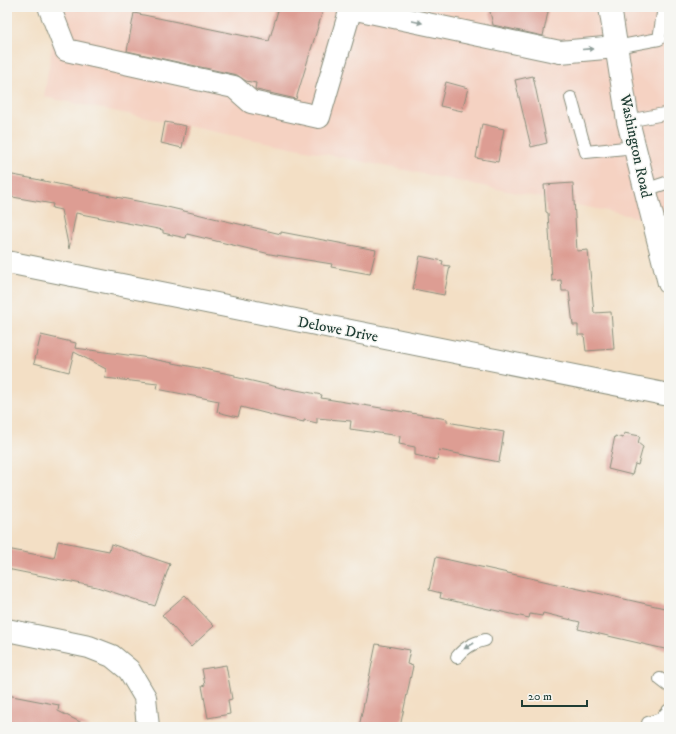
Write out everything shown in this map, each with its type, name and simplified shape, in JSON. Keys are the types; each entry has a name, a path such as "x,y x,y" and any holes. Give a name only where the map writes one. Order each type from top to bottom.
{"street":[{"path":"50,7 66,50 234,87 251,102 319,117 351,8 560,52 616,47"},
{"name":"Washington Road","path":"610,7 628,121 669,283"},
{"name":"Delowe Drive","path":"7,262 669,395"},
{"path":"7,630 89,647 112,656 129,670 145,697 148,727"}],"lane":[{"path":"616,47 667,36 664,7"},
{"path":"571,98 586,152 635,147"},
{"path":"628,121 669,113"},
{"path":"645,190 669,182"},
{"path":"457,657 464,648 485,640"},
{"path":"648,723 661,719 669,710"}],"shaded area":[{"path":"58,7 669,7 669,305 646,219 44,97"}],"building":[{"path":"279,7 324,7 296,99 257,90 255,89 256,83 246,81 237,75 127,51 134,13 269,41"},
{"path":"489,7 549,7 543,36 493,25"},
{"path":"533,76 547,143 531,147 515,80"},
{"path":"446,82 468,88 462,111 440,106"},
{"path":"165,122 186,126 182,148 161,143"},
{"path":"482,124 504,129 498,162 476,158"},
{"path":"7,174 163,206 281,234 281,232 376,250 370,274 331,267 332,264 270,254 187,234 186,238 163,233 163,230 76,213 69,249 61,210 52,208 53,204 7,196"},
{"path":"573,183 577,251 588,250 594,313 611,312 614,349 586,351 584,335 578,335 578,325 573,325 569,291 562,291 561,280 552,281 548,213 546,212 544,185"},
{"path":"420,256 443,261 442,265 450,266 444,295 413,289"},
{"path":"41,335 76,343 75,348 142,357 235,375 235,377 286,389 322,395 321,398 447,419 447,422 504,432 499,462 439,450 437,460 415,455 415,447 399,444 400,436 350,429 351,421 317,418 317,423 304,420 304,422 241,407 238,417 217,412 219,401 157,389 158,384 105,378 106,369 74,352 69,372 34,363"},
{"path":"624,433 640,436 638,443 643,447 638,465 635,464 632,475 608,469 615,436 623,438"},
{"path":"58,541 109,551 111,544 170,564 155,606 97,587 7,569 7,549 54,558"},
{"path":"436,557 669,609 669,650 578,629 580,622 543,613 542,616 530,614 529,618 440,598 441,593 429,590"},
{"path":"185,595 214,626 191,647 162,615"},
{"path":"376,644 410,650 407,664 413,666 400,727 359,727"},
{"path":"226,665 232,699 228,700 230,714 208,718 202,686 205,685 202,669"},
{"path":"7,695 59,705 58,711 90,727 18,727 7,725"}]}
